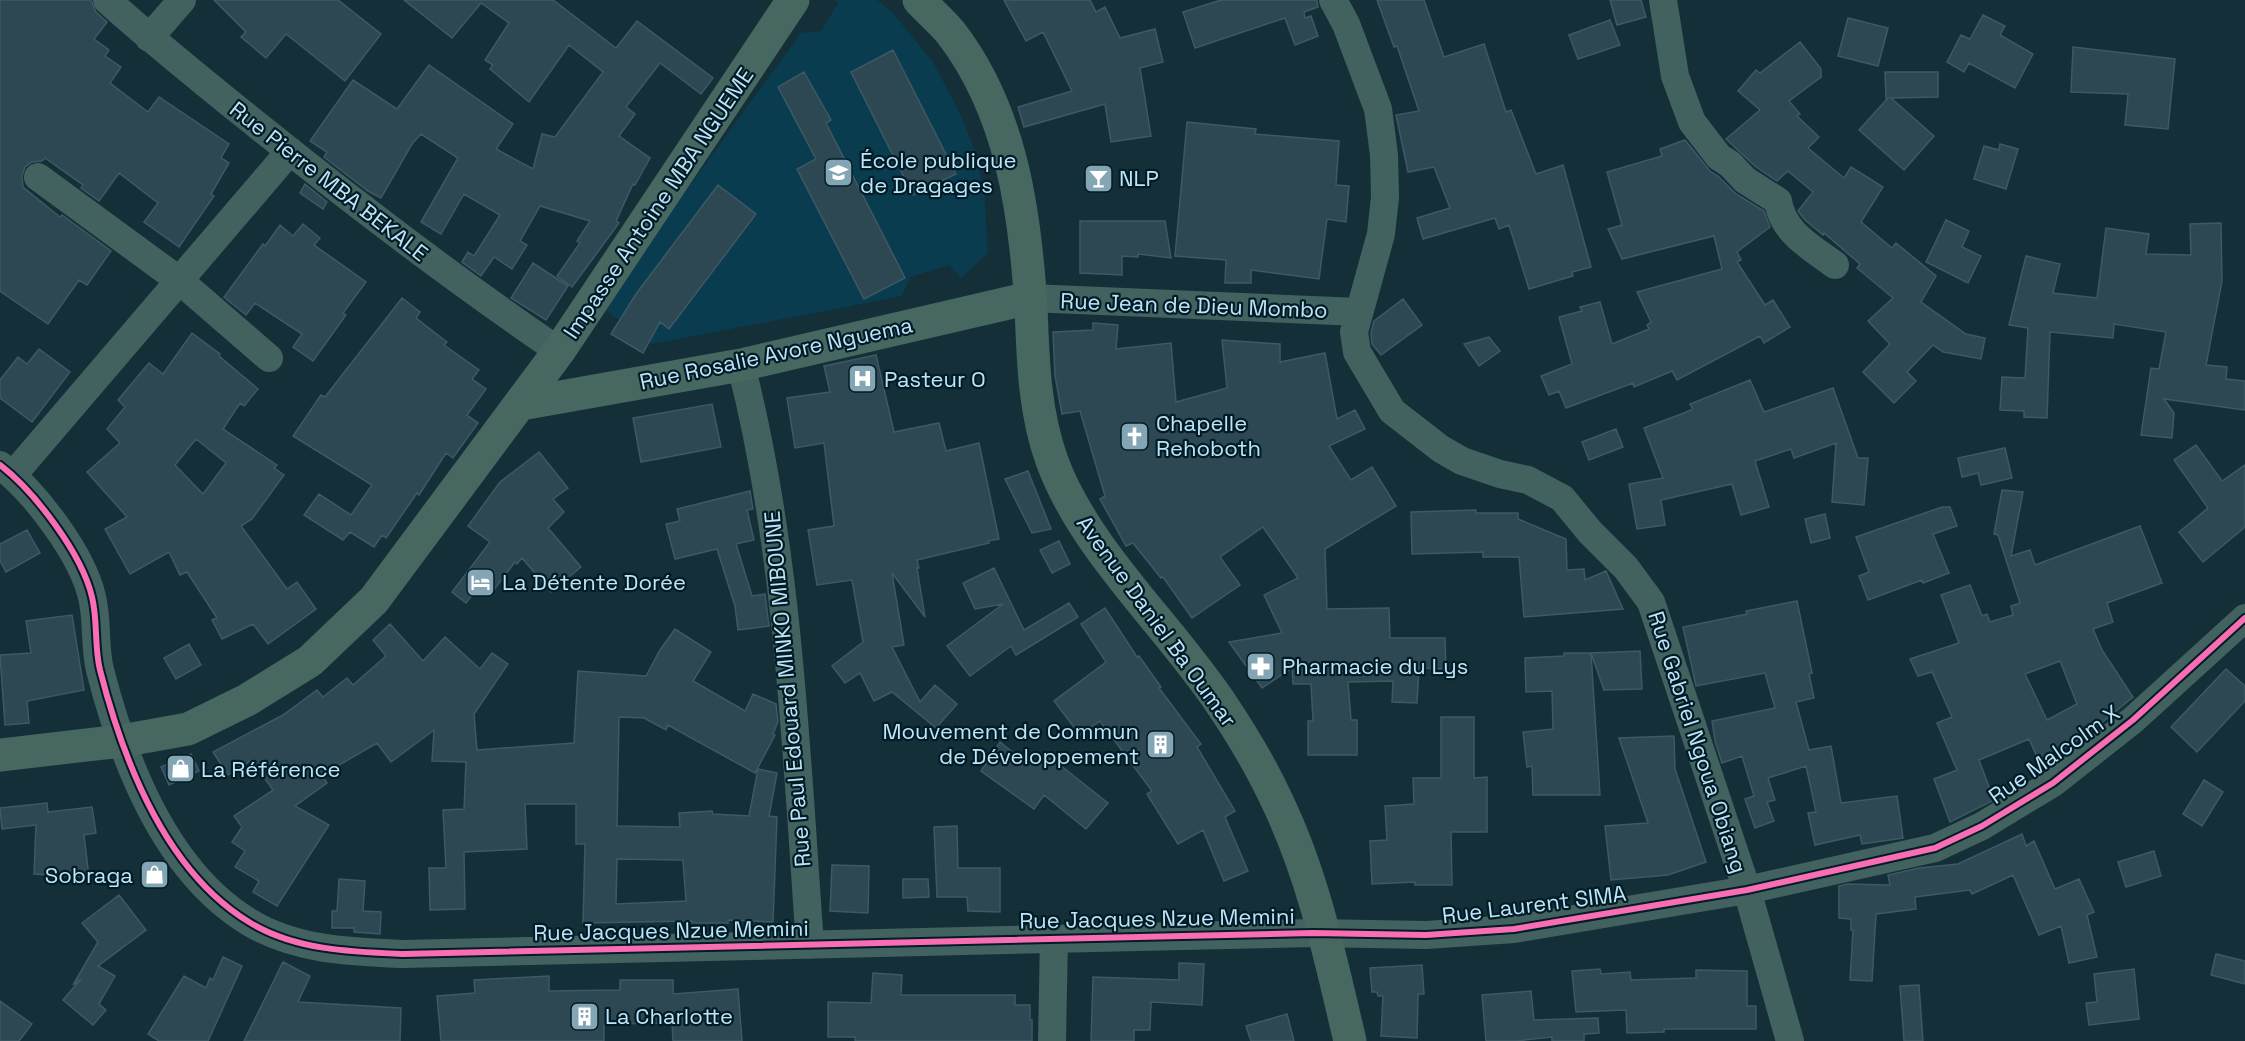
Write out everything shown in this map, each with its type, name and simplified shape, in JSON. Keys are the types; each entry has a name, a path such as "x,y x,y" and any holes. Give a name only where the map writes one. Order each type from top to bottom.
{"main road":[{"name":"Impasse Antoine MBA NGUEME","path":"0,755 121,741 188,729 247,700 310,661 375,600 559,351 793,0"},
{"name":"Avenue Daniel Ba Oumar","path":"918,0 950,32 970,61 992,102 1008,147 1016,178 1026,247 1036,398 1052,461 1072,503 1097,543 1223,706 1278,802 1305,870 1324,934 1350,1041"},
{"name":"Rue Rosalie Avore Nguema","path":"521,404 741,365 1030,298"}],"street":[{"name":"Rue Pierre MBA BEKALE","path":"107,0 149,38 434,263 559,351"},
{"path":"149,38 182,0"},
{"name":"Rue Gabriel Ngoua Obiang","path":"1333,0 1347,24 1374,98 1384,155 1385,197 1381,234 1354,332 1357,352 1392,411 1441,449 1462,461 1500,474 1528,480 1562,498 1590,532 1626,568 1651,602 1747,890 1790,1041"},
{"path":"1663,0 1675,76 1692,122 1719,157 1730,164 1745,180 1778,201 1779,213 1791,232 1835,265"},
{"path":"7,470 180,281 290,151"},
{"path":"38,177 180,281 269,358"},
{"name":"Rue Jean de Dieu Mombo","path":"1030,298 1359,312"},
{"name":"Rue Paul Edouard MINKO MIBOUNE","path":"741,365 770,503 788,655 810,945"},
{"name":"Rue Jacques Nzue Memini","path":"7,470 75,554 92,597 99,667 121,741 156,819 195,875 219,900 250,922 284,937 316,946 355,952 403,954 1054,938 1324,934"},
{"name":"Rue Malcolm X","path":"1747,890 1935,848 1982,826 2038,793 2133,720 2245,618"},
{"name":"Rue Laurent SIMA","path":"1324,934 1426,935 1514,929 1747,890"},
{"path":"1052,1041 1054,938"}],"shaded area":[{"name":"École publique de Dragages","path":"835,0 877,0 891,11 933,62 961,116 976,154 984,192 988,253 961,278 949,265 910,277 902,296 652,344 601,307 801,33 821,31 838,3"}],"building":[{"path":"0,0 91,0 96,12 107,22 94,39 109,50 105,56 121,67 110,83 148,112 159,97 229,144 221,158 229,163 211,194 214,196 179,247 144,222 158,203 119,173 99,201 81,188 83,185 45,158 25,167 22,176 23,187 60,217 62,215 111,251 87,285 79,280 48,324 0,291"},
{"path":"214,0 338,0 381,34 345,81 286,34 266,58 241,37 246,32"},
{"path":"404,0 553,0 616,48 637,21 713,78 701,94 660,63 626,107 635,114 619,136 650,158 635,185 633,184 616,221 619,223 572,287 557,276 580,243 577,241 590,221 540,206 520,241 527,245 512,269 494,257 481,276 462,262 468,252 474,256 500,215 464,194 441,234 421,222 458,158 421,134 412,144 381,198 368,191 324,157 327,152 310,141 353,80 397,109 429,65 513,124 496,149 533,169 542,134 555,137 603,72 569,45 529,102 490,69 493,65 485,60 509,23 481,3 452,38"},
{"path":"1004,0 1090,0 1096,12 1105,7 1120,38 1155,29 1163,62 1140,68 1151,136 1111,142 1105,104 1024,127 1018,107 1072,91 1043,32 1026,41"},
{"path":"1221,0 1317,0 1318,7 1304,12 1305,18 1311,16 1318,36 1295,45 1285,18 1195,48 1183,12"},
{"path":"1377,0 1424,0 1444,57 1484,44 1506,112 1511,110 1536,174 1563,165 1591,267 1572,272 1573,276 1529,289 1509,225 1499,229 1495,218 1423,239 1417,218 1450,208 1434,167 1408,172 1396,115 1419,111 1397,46 1394,47"},
{"path":"1610,0 1641,0 1646,17 1617,25"},
{"path":"1983,15 2005,26 2000,35 2033,54 2015,88 1969,63 1964,72 1947,62 1961,35 1970,39"},
{"path":"1848,18 1888,28 1878,66 1838,56"},
{"path":"1610,20 1620,45 1578,59 1569,35"},
{"path":"1800,42 1821,69 1821,77 1789,101 1800,114 1797,116 1819,137 1808,148 1844,178 1851,167 1883,187 1861,222 1892,248 1896,243 1936,276 1921,302 1966,334 1985,338 1981,359 1943,352 1933,345 1907,372 1916,381 1894,403 1863,372 1890,344 1868,321 1893,298 1857,268 1860,264 1805,220 1798,211 1813,192 1788,171 1777,181 1756,167 1726,139 1760,110 1738,91 1756,70 1760,73"},
{"path":"2073,47 2175,59 2168,129 2125,125 2128,94 2071,92"},
{"path":"893,50 956,174 913,195 851,72"},
{"path":"804,72 831,120 826,123 905,278 864,299 797,169 816,159 778,87"},
{"path":"1885,72 1938,72 1938,97 1891,98 1934,136 1904,170 1859,130 1888,98 1886,98"},
{"path":"1187,122 1256,129 1255,134 1339,141 1336,185 1349,186 1346,222 1327,219 1319,279 1251,270 1251,283 1225,283 1226,260 1175,256"},
{"path":"1685,140 1710,171 1736,194 1764,211 1770,227 1737,252 1741,260 1737,262 1765,305 1773,300 1790,327 1764,343 1760,336 1677,380 1672,371 1634,387 1633,383 1566,408 1559,391 1549,395 1541,376 1572,364 1559,317 1582,311 1580,307 1600,302 1612,344 1649,329 1647,325 1651,322 1637,292 1722,269 1714,236 1622,259 1608,229 1622,225 1607,172 1662,156 1660,149"},
{"path":"2000,144 2018,149 2006,189 1974,179 1984,146 1999,150"},
{"path":"305,184 327,202 323,209 300,193"},
{"path":"718,185 756,214 669,329 660,322 643,353 611,334 636,294"},
{"path":"1946,220 1969,231 1962,247 1981,256 1968,283 1926,262"},
{"path":"1080,221 1165,221 1171,258 1138,254 1138,257 1122,256 1122,275 1080,273"},
{"path":"2221,223 2222,281 2206,365 2227,367 2226,379 2245,381 2245,410 2164,399 2174,413 2172,438 2141,435 2151,368 2159,369 2166,332 2114,324 2113,338 2050,332 2047,418 2024,417 2024,411 2000,410 2002,377 2025,378 2028,328 2009,325 2026,256 2060,264 2053,293 2097,298 2106,228 2149,234 2146,254 2191,255 2190,224"},
{"path":"303,224 320,238 314,245 366,282 343,313 346,315 313,361 293,347 302,334 255,303 246,315 224,297 280,225 293,236"},
{"path":"533,263 568,286 546,320 511,298"},
{"path":"402,298 420,312 416,318 447,342 444,345 479,370 472,379 486,389 467,415 478,423 453,458 446,453 419,495 417,493 386,538 382,535 374,547 350,532 343,540 304,515 319,494 351,515 372,485 293,436 321,395 325,397"},
{"path":"1403,299 1422,325 1381,355 1372,344 1371,333 1374,321"},
{"path":"1093,323 1118,325 1116,349 1171,343 1176,402 1227,388 1222,340 1280,344 1280,362 1325,353 1337,419 1355,410 1365,429 1329,446 1351,480 1372,467 1396,506 1325,549 1327,609 1389,608 1390,638 1445,638 1446,669 1419,668 1417,703 1392,702 1393,681 1348,682 1351,720 1357,720 1357,755 1308,755 1308,721 1313,721 1311,684 1293,684 1292,668 1262,688 1229,642 1282,633 1264,595 1298,578 1263,527 1220,557 1240,585 1192,618 1163,577 1161,578 1133,543 1126,546 1100,499 1105,496 1080,411 1062,414 1055,376 1053,332 1093,330"},
{"path":"192,333 220,354 219,356 258,389 244,406 240,403 223,429 277,465 274,468 284,475 252,519 241,526 287,589 297,582 316,609 268,644 253,624 222,639 212,620 217,618 187,572 180,575 169,552 130,574 105,529 127,517 87,472 120,443 107,429 125,407 118,400 149,363 163,374","holes":["196,439 226,463 203,494 175,465"]},
{"path":"1489,337 1500,351 1479,366 1464,344"},
{"path":"39,349 70,372 32,422 0,398 0,380 18,357 27,364"},
{"path":"876,355 894,432 939,423 946,451 979,443 999,539 917,560 925,617 892,573 904,645 892,647 920,702 935,685 957,704 936,728 892,692 874,701 860,673 845,683 832,666 863,642 852,580 817,585 808,530 834,526 824,443 795,448 787,398 830,392 824,366"},
{"path":"1750,380 1764,412 1833,388 1858,458 1868,458 1864,505 1832,502 1836,443 1794,458 1791,449 1755,461 1769,507 1741,515 1732,484 1661,500 1665,525 1637,529 1629,484 1663,478 1644,428 1693,409 1690,404"},
{"path":"712,404 721,447 641,462 633,418"},
{"path":"1616,429 1623,447 1589,460 1582,442"},
{"path":"2196,445 2222,481 2245,465 2245,527 2203,562 2179,532 2208,508 2174,460"},
{"path":"2005,448 2012,478 1981,485 1978,473 1962,477 1958,458"},
{"path":"539,452 568,488 553,499 564,512 548,528 581,567 551,592 522,558 517,564 515,562 490,595 479,586 466,603 452,592 490,542 468,526 500,482"},
{"path":"1028,471 1051,529 1032,533 1005,479"},
{"path":"2002,490 2023,492 2011,556 2030,550 2035,565 2140,526 2162,583 2107,603 2113,622 2093,629 2102,650 2133,697 2088,734 2060,750 2063,754 2043,770 2029,739 1979,760 1994,800 1950,822 1934,779 1957,770 1937,723 1952,717 1932,672 1918,676 1910,659 1959,643 1941,595 1970,585 1982,616 1987,614 1990,622 2013,615 2011,606 2020,603 1998,535 1994,534","holes":["2060,661 2077,704 2047,720 2025,674"]},
{"path":"750,491 753,509 747,510 754,540 736,544 752,596 765,594 769,626 738,630 735,606 717,549 675,559 666,524 680,521 677,509"},
{"path":"1942,507 1950,507 1957,526 1933,534 1949,573 1923,583 1922,580 1868,600 1859,576 1869,572 1856,537"},
{"path":"1476,510 1476,513 1518,513 1518,519 1566,539 1567,570 1584,569 1585,580 1606,571 1623,609 1524,617 1519,557 1483,557 1483,552 1412,554 1411,512"},
{"path":"1825,514 1830,538 1811,543 1805,519"},
{"path":"27,530 40,553 6,572 0,561 0,544"},
{"path":"1059,541 1070,564 1052,573 1040,550"},
{"path":"994,568 1024,630 1069,603 1078,617 1016,655 1011,646 970,676 947,646 1003,604 975,609 963,583"},
{"path":"1797,601 1812,673 1809,674 1814,698 1796,702 1809,750 1831,746 1841,803 1897,796 1903,838 1862,844 1860,835 1815,845 1808,813 1816,812 1806,766 1768,778 1775,800 1767,802 1774,821 1755,828 1745,799 1754,796 1742,756 1722,763 1712,721 1775,708 1765,673 1696,686 1683,627"},
{"path":"1105,608 1137,657 1139,656 1161,687 1159,688 1201,744 1197,747 1235,811 1225,817 1248,871 1224,881 1203,830 1178,844 1147,794 1152,791 1100,721 1080,735 1054,701 1106,662 1081,624"},
{"path":"72,615 84,690 27,701 29,723 5,725 0,655 31,653 26,621"},
{"path":"390,624 423,661 445,637 480,669 492,653 508,664 474,714 477,750 574,743 578,671 646,676 675,629 711,652 693,681 745,711 753,694 776,704 778,722 773,734 775,735 755,773 668,725 666,730 644,718 619,717 617,826 680,827 679,813 712,811 713,814 749,816 758,769 777,773 769,816 777,817 773,922 728,920 728,923 692,923 692,921 583,923 585,844 576,844 576,804 525,804 527,849 464,852 465,909 430,910 429,868 446,868 443,810 464,809 466,762 432,761 434,730 391,762 377,743 322,775 327,783 295,806 329,825 277,906 253,892 259,881 235,867 245,851 232,842 242,827 234,816 273,790 252,760 228,775 213,752 283,715 317,690 323,697 347,678 353,685 386,656 373,640","holes":["617,859 683,860 686,901 616,904"]},
{"path":"189,644 201,665 176,679 164,658"},
{"path":"1640,651 1642,689 1604,690 1591,653"},
{"path":"1564,653 1591,653 1600,795 1533,795 1532,766 1527,767 1523,732 1553,729 1552,691 1526,692 1525,658 1564,656"},
{"path":"2226,669 2245,686 2245,701 2197,752 2171,727"},
{"path":"1441,717 1474,717 1474,778 1487,777 1487,832 1451,832 1452,885 1415,885 1415,882 1372,884 1370,841 1387,840 1385,806 1414,804 1413,778 1441,778"},
{"path":"1674,736 1675,769 1706,862 1668,875 1611,880 1605,826 1648,823 1619,738"},
{"path":"1000,742 1020,758 1035,765 1042,754 1060,765 1108,803 1086,829 1044,795 1034,809 981,771"},
{"name":"La Référence","path":"191,754 199,771 169,785 161,767"},
{"path":"2204,780 2223,792 2202,826 2183,814"},
{"path":"47,803 48,812 92,807 96,833 84,835 89,877 34,874 36,825 2,829 0,808"},
{"path":"957,826 958,868 1000,868 1000,912 968,911 967,897 937,897 934,827"},
{"path":"2022,834 2026,846 2034,841 2055,889 2079,879 2094,912 2087,915 2097,957 2069,963 2061,926 2039,935 2013,875 1972,894 1970,890 1915,897 1916,909 1876,914 1872,981 1850,980 1853,930 1851,930 1851,919 1839,918 1839,886 1848,884 1890,885 1888,875 1919,868 1958,864"},
{"path":"2154,851 2161,876 2126,887 2118,862"},
{"path":"832,865 869,866 868,913 830,911"},
{"path":"339,879 365,881 363,911 381,912 380,934 354,932 354,928 332,928 332,911 337,911"},
{"path":"903,879 928,879 929,897 903,898"},
{"path":"119,895 146,930 98,966 115,976 99,1004 106,1010 93,1025 63,1000 81,979 73,985 98,942 82,923"},
{"path":"2216,954 2245,961 2245,984 2211,975"},
{"path":"223,957 242,966 208,1041 159,1041 148,1034 184,976 206,988 210,978 213,980"},
{"path":"283,962 310,976 298,1002 401,1008 400,1041 244,1041"},
{"path":"1179,963 1204,964 1202,1005 1151,1002 1150,1030 1134,1030 1134,1041 1091,1041 1093,977 1179,980"},
{"path":"1422,965 1424,994 1418,994 1417,1038 1381,1036 1383,996 1372,992 1370,968"},
{"path":"1600,969 1601,974 1630,972 1631,980 1696,978 1696,970 1747,971 1747,1006 1756,1006 1756,1029 1664,1029 1664,1032 1627,1033 1626,1010 1576,1012 1572,971"},
{"path":"2134,969 2139,1019 2089,1025 2086,1003 2097,1002 2094,974"},
{"path":"873,973 902,975 901,995 1015,995 1015,1005 1030,1005 1032,1041 855,1041 855,1037 828,1037 828,1002 871,1003"},
{"path":"549,976 549,991 620,990 620,980 673,980 673,994 738,989 742,1041 673,1041 672,1023 604,1024 604,1041 441,1041 437,996 475,993 474,980"},
{"path":"1919,985 1923,1041 1904,1041 1900,986"},
{"path":"1531,991 1534,1020 1598,1018 1599,1033 1584,1034 1584,1041 1552,1041 1552,1037 1516,1041 1486,1041 1482,995"},
{"path":"0,1001 32,1024 19,1041 0,1041"},
{"path":"1287,1014 1294,1041 1251,1041 1246,1026"}],"cycle path":[{"path":"0,465 42,507 68,543 87,580 95,615 100,670 121,740 135,776 171,844 194,874 219,900 249,922 285,939 323,948 363,952 403,954 1313,933 1426,935 1514,929 1747,890 1935,848 1982,826 2053,783 2133,720 2245,618"}],"place":[{"name":"École publique de Dragages","path":"839,173"},
{"name":"NLP","path":"1098,178"},
{"name":"Pasteur O","path":"863,379"},
{"name":"Chapelle Rehoboth","path":"1135,436"},
{"name":"La Détente Dorée","path":"481,582"},
{"name":"Pharmacie du Lys","path":"1261,666"},
{"name":"Mouvement de Commun de Développement","path":"1160,744"},
{"name":"La Référence","path":"180,769"},
{"name":"Sobraga","path":"154,875"},
{"name":"La Charlotte","path":"584,1016"}]}
